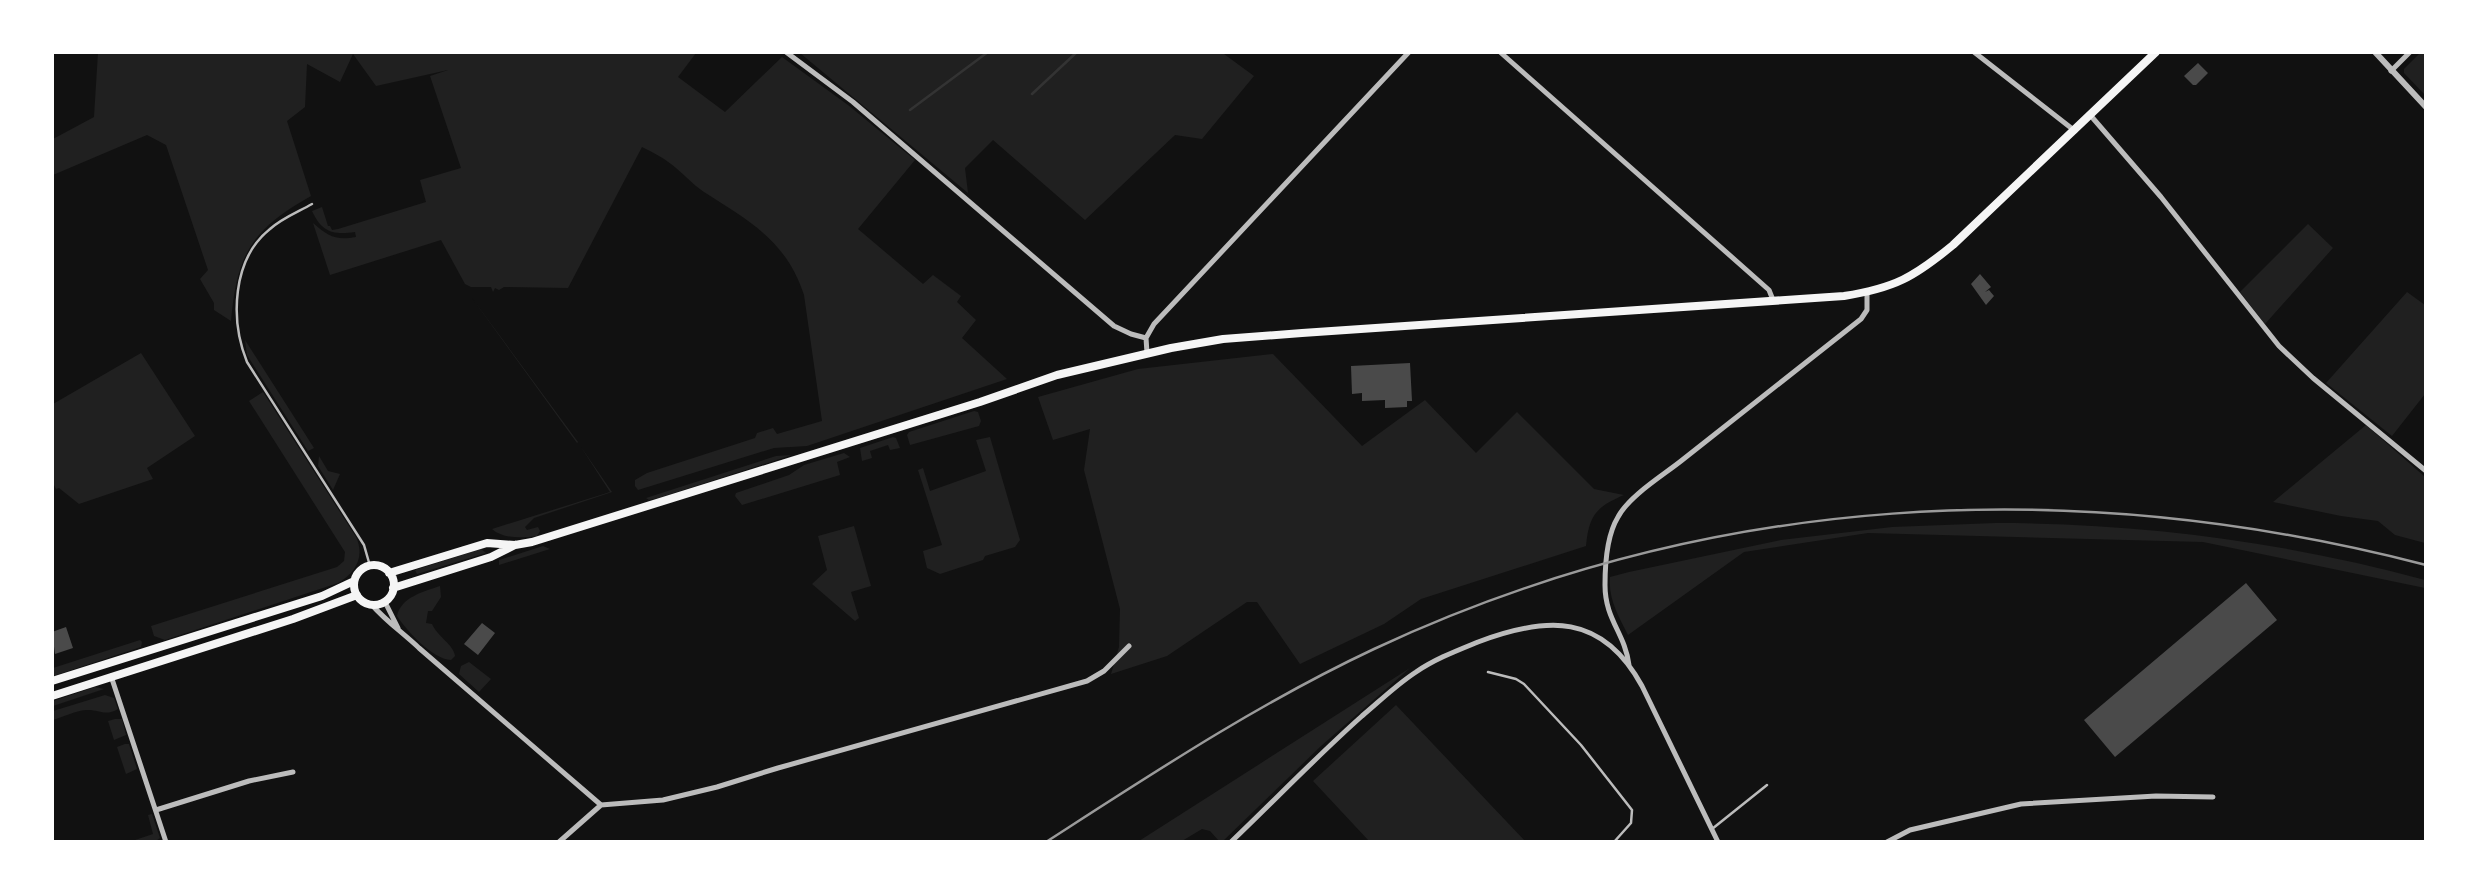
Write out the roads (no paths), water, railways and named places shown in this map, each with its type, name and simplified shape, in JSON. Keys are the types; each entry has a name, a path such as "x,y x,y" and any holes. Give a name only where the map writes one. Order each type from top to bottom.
{"main road":[{"path":"354,581 357,595 366,603 372,605 385,602 393,588 491,557 515,545 833,449 1057,375 1147,353 1223,340 1276,335 1867,293 1905,281 1953,245 2156,52"},
{"path":"389,573 487,543 515,545"},
{"path":"52,681 321,596 354,581 360,571 370,566 389,573 393,588"},
{"path":"52,696 293,619 357,595"}],"street":[{"path":"786,52 853,102 1114,326 1146,338"},
{"path":"1147,353 1146,338 1154,324 1409,52"},
{"path":"1500,52 1769,290 1773,300"},
{"path":"1974,52 2075,131"},
{"path":"2375,52 2426,107"},
{"path":"2391,71 2410,52"},
{"path":"2091,116 2161,197 2279,346 2313,378 2426,471"},
{"path":"1629,665 1623,642 1608,612 1605,591 1609,547 1619,513 1861,319 1867,310 1867,293"},
{"path":"385,602 398,628"},
{"path":"372,605 383,618 398,628 601,805"},
{"path":"1231,842 1301,772 1416,672 1443,657 1518,628 1554,624 1578,629 1599,638 1629,665 1642,686 1717,842"},
{"path":"559,842 601,805 663,800 717,787 1087,681 1104,670 1129,646"},
{"path":"111,676 166,842"},
{"path":"156,810 249,780 293,772"},
{"path":"1887,842 1910,831 2021,804 2156,796 2213,797"}],"lane":[{"path":"312,204 270,229 250,254 238,290 239,337 247,362 364,545 370,566"},
{"path":"1488,672 1516,679 1524,684 1581,746 1632,810 1631,822 1614,842"},
{"path":"1712,829 1768,785"}],"waterway":[{"path":"910,110 988,52"},
{"path":"1032,94 1077,52"}],"railway":[{"path":"1046,842 1248,716 1374,649 1501,597 1630,557 1761,529 1892,514 2025,510 2159,517 2292,536 2426,565"}]}
